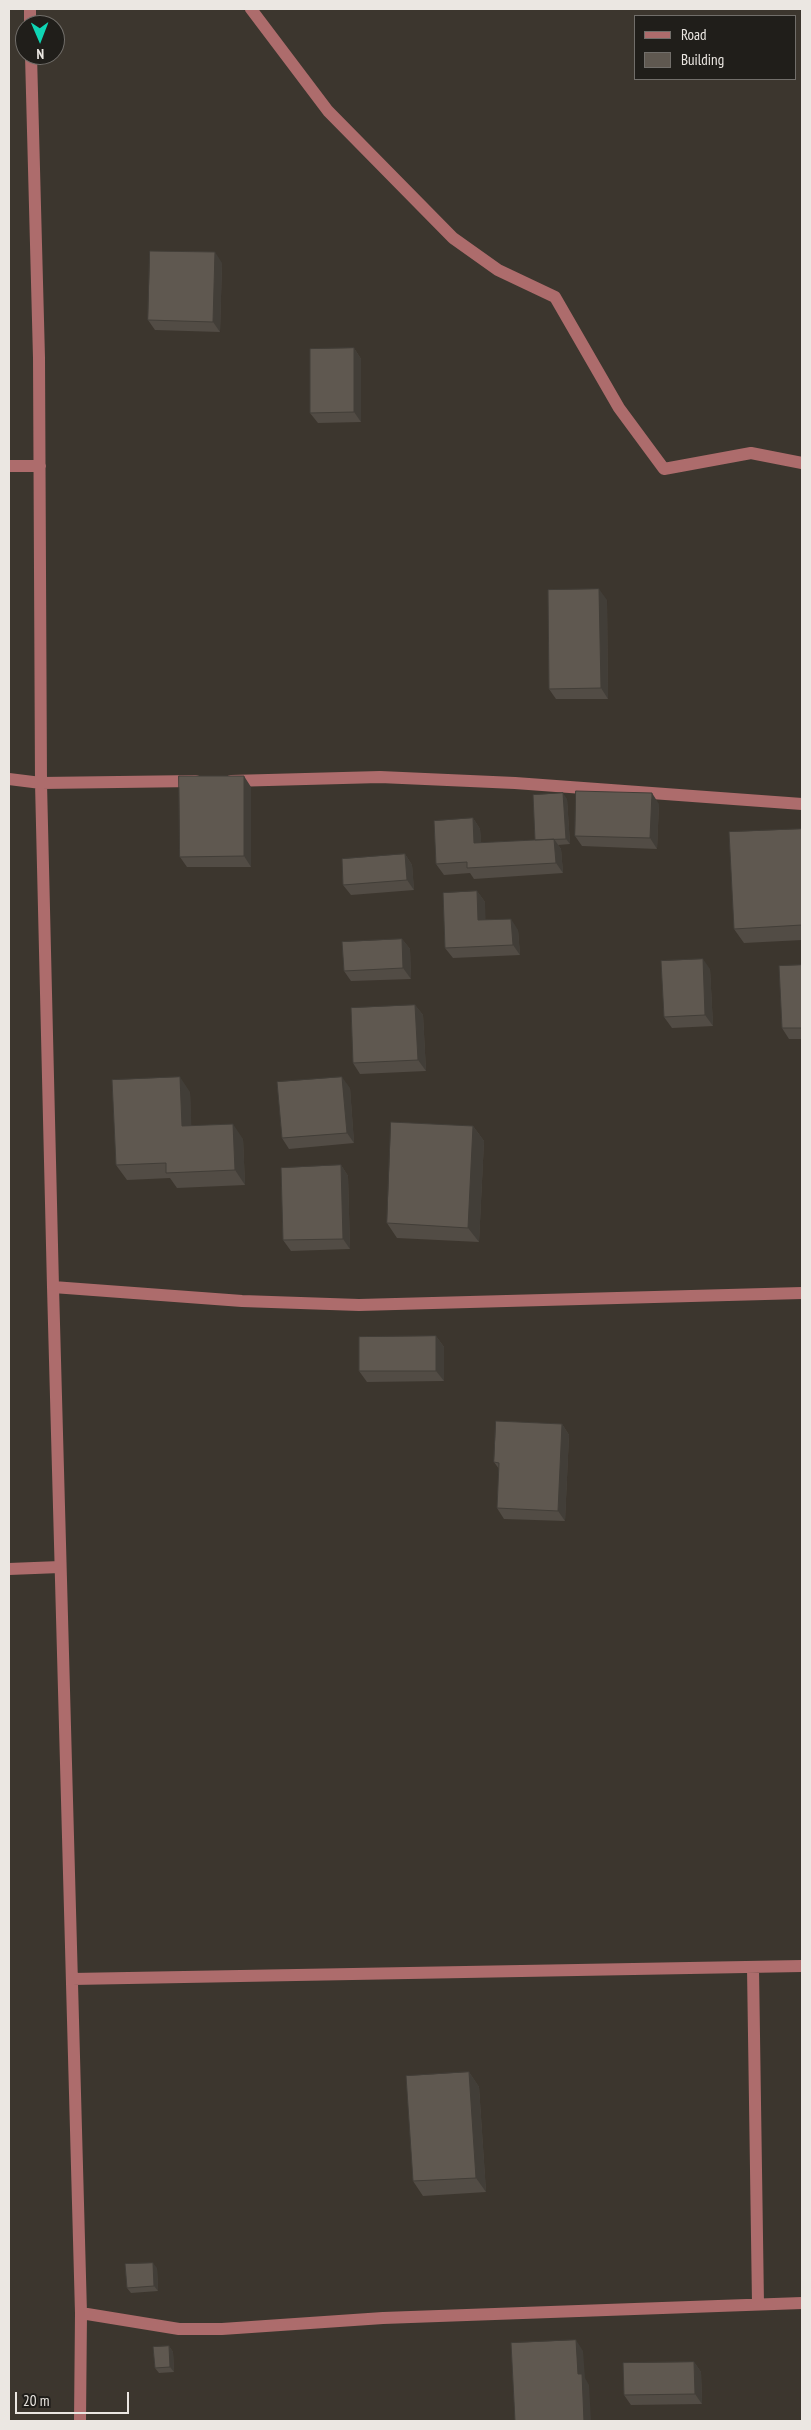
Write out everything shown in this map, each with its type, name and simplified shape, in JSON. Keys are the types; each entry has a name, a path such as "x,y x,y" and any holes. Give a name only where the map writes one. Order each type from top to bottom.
{"street":[{"path":"251,9 328,111 453,238 498,270 555,296 618,408 664,469 751,453 802,463"},
{"path":"31,65 39,358 41,783 81,2313 80,2421"},
{"path":"9,466 40,466"},
{"path":"9,779 41,783 380,777 515,783 802,804"},
{"path":"53,1287 242,1301 359,1305 802,1293"},
{"path":"9,1570 60,1567"},
{"path":"72,1979 802,1966"},
{"path":"753,1968 758,2304"},
{"path":"81,2313 179,2329 222,2329 383,2318 802,2303"}],"building":[{"path":"150,251 215,252 213,322 148,320"},
{"path":"354,348 354,412 310,413 310,349"},
{"path":"599,589 601,688 549,689 548,590"},
{"path":"179,776 244,776 244,856 180,857"},
{"path":"576,791 652,793 650,838 575,836"},
{"path":"563,793 566,839 535,840 533,795"},
{"path":"473,818 474,843 554,839 556,863 467,868 467,862 436,864 434,821"},
{"path":"802,829 802,925 734,929 729,832"},
{"path":"405,854 407,880 343,885 342,859"},
{"path":"477,891 478,920 511,919 513,945 445,948 443,893"},
{"path":"402,939 403,968 344,971 342,942"},
{"path":"703,959 705,1015 664,1017 661,961"},
{"path":"802,965 802,1028 782,1028 779,966"},
{"path":"415,1005 418,1060 353,1063 351,1008"},
{"path":"180,1077 182,1126 233,1124 235,1170 166,1173 166,1163 116,1165 112,1080"},
{"path":"342,1077 347,1133 282,1138 277,1082"},
{"path":"391,1122 473,1126 468,1228 387,1223"},
{"path":"341,1165 343,1239 283,1240 281,1168"},
{"path":"436,1336 436,1371 359,1371 359,1337"},
{"path":"496,1421 562,1424 558,1511 497,1508 499,1463 494,1462"},
{"path":"469,2072 476,2178 413,2181 406,2076"},
{"path":"153,2263 154,2286 127,2288 125,2264"},
{"path":"576,2340 578,2374 582,2374 584,2421 515,2421 511,2343"},
{"path":"169,2346 170,2367 155,2368 153,2347"},
{"path":"694,2362 695,2394 624,2395 623,2363"}]}
